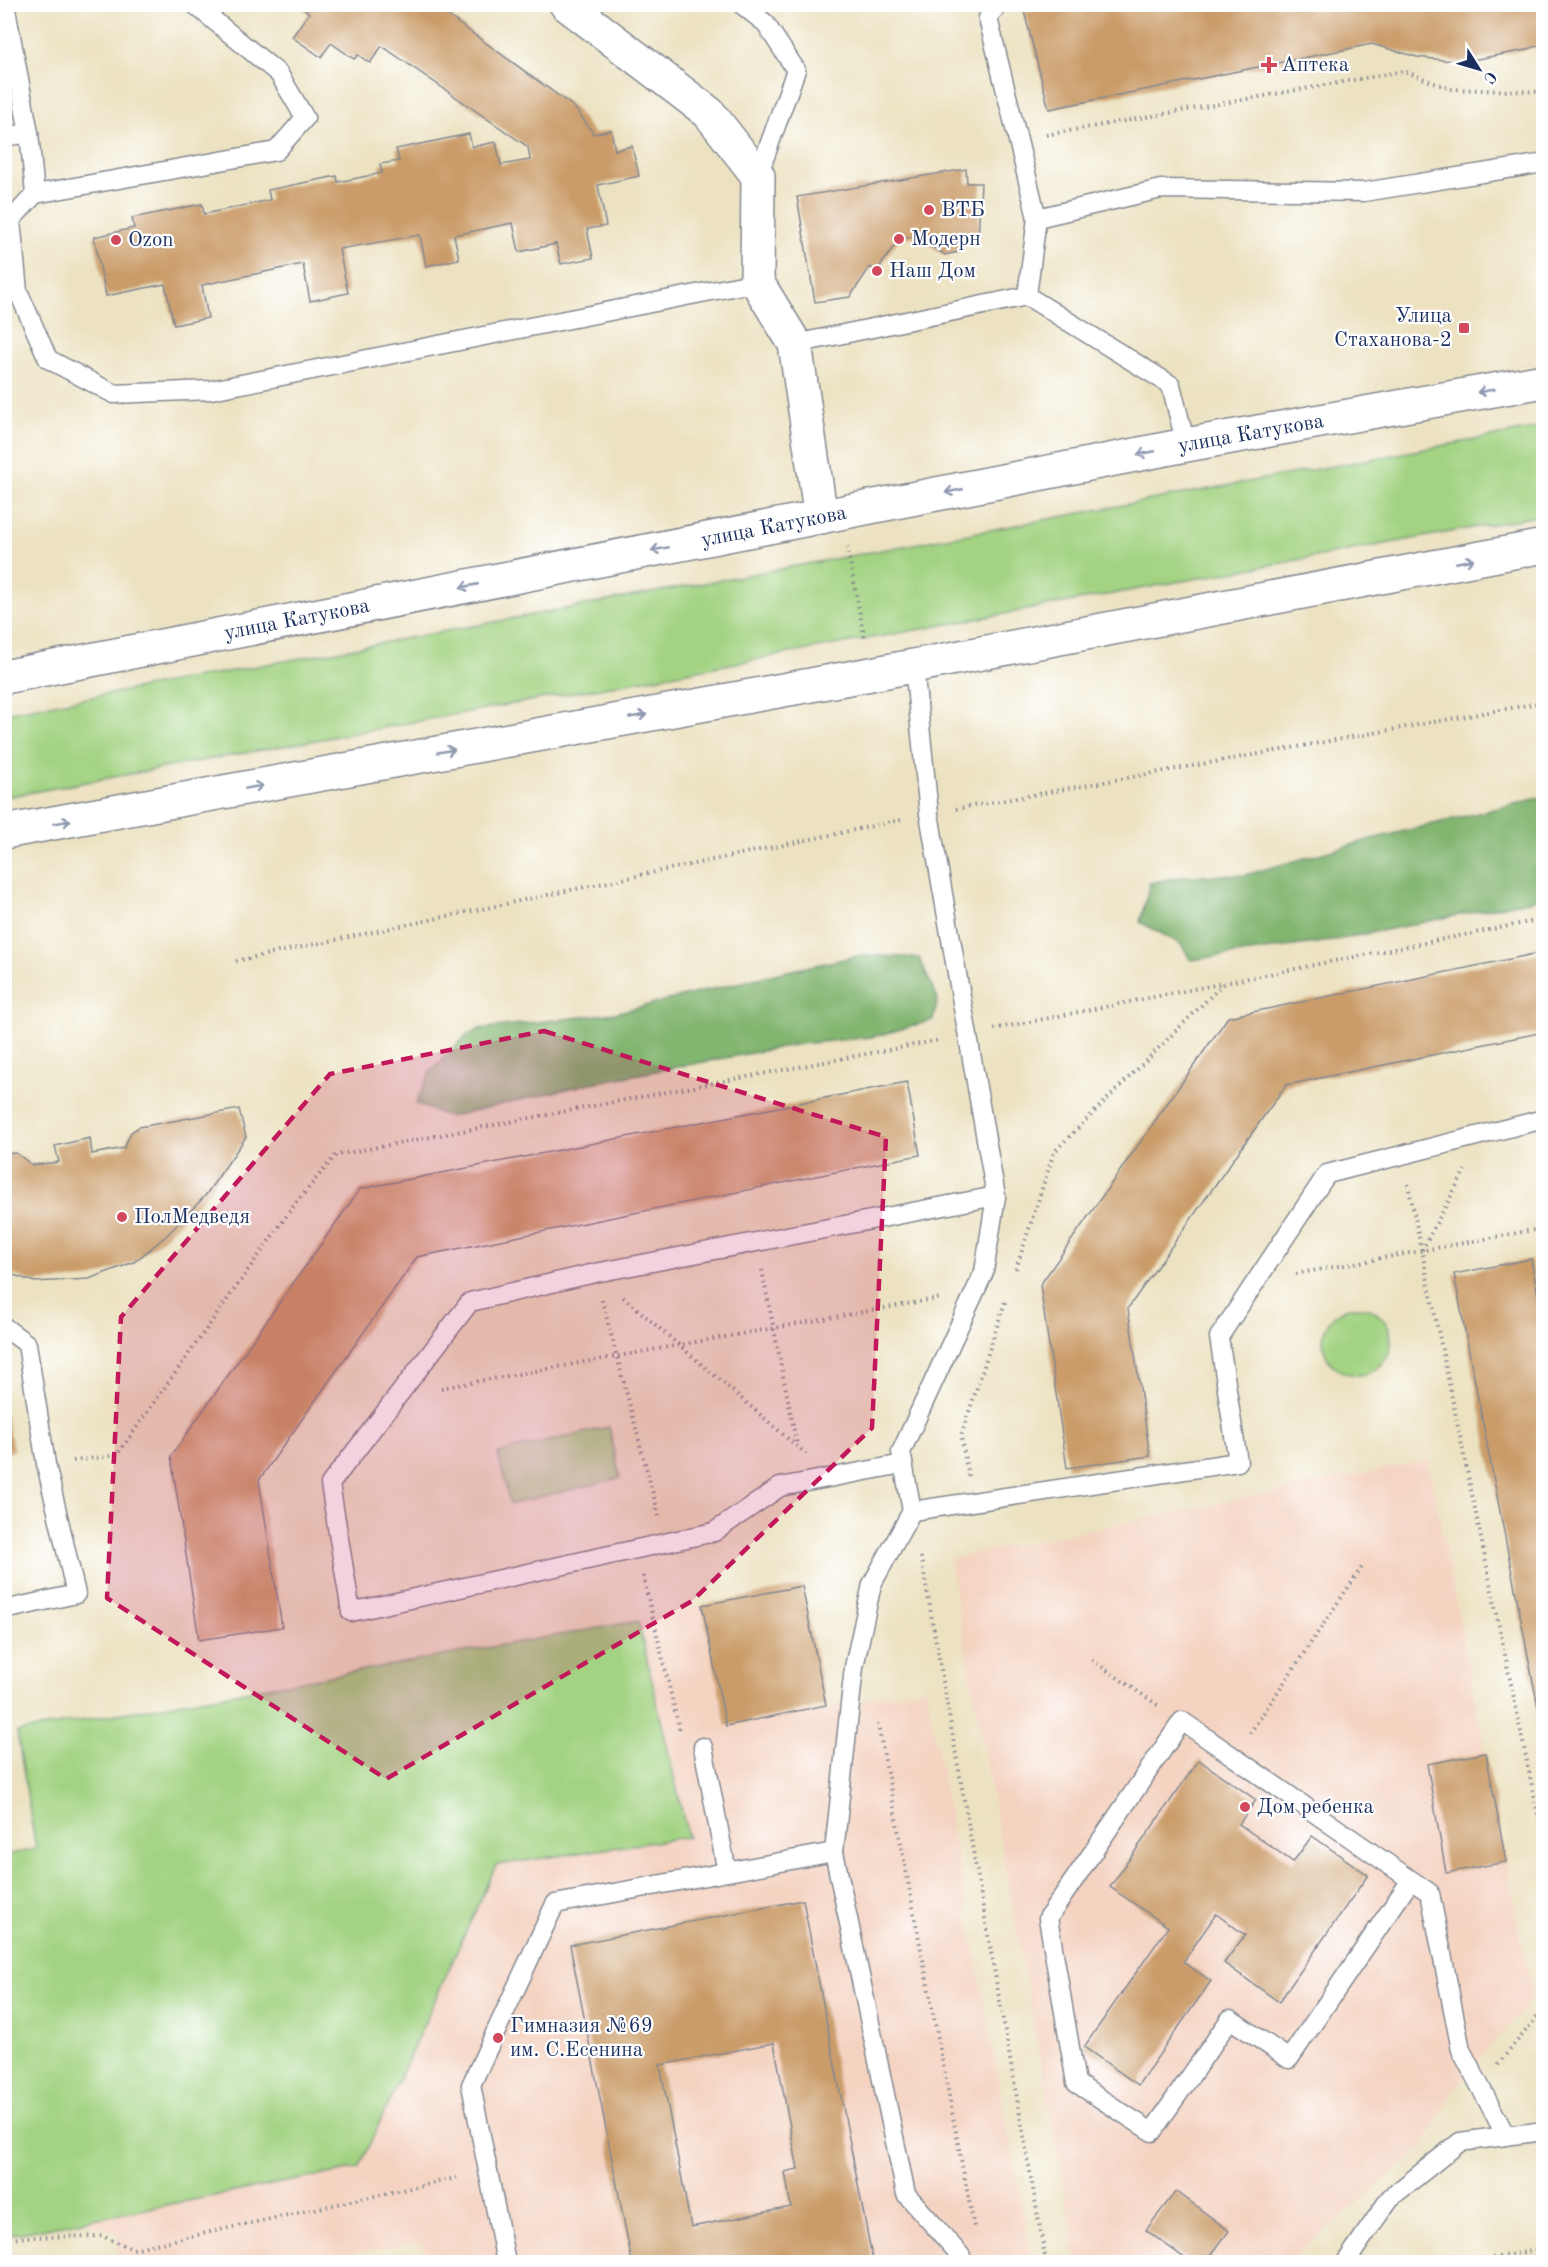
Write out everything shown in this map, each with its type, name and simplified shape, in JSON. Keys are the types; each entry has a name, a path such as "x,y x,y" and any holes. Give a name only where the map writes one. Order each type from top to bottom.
{"main road":[{"path":"566,4 709,113 758,176 757,282 795,344 831,515"},
{"name":"улица Катукова","path":"4,677 1186,445 1544,381"},
{"path":"4,832 871,674 1544,546"}],"lane":[{"path":"5,4 29,133 35,194"},
{"path":"194,4 279,74 305,118 276,151 35,194 12,220 18,291 48,359 114,394 212,390 757,282"},
{"path":"741,4 765,23 796,70 758,176"},
{"path":"998,4 988,18 1037,218 1027,296"},
{"path":"4,137 29,133"},
{"path":"1037,218 1161,189 1364,192 1544,163"},
{"path":"795,344 1027,296 1172,385 1186,445"},
{"path":"914,666 929,814 996,1196 984,1272 900,1452 912,1511 872,1584 854,1667 834,1852 906,2194 961,2256 962,2262"},
{"path":"912,1511 1238,1462 1220,1337 1327,1174 1544,1119"},
{"path":"903,1464 780,1487 714,1532 351,1612 330,1484 470,1302 595,1273 996,1196"},
{"path":"4,1327 27,1344 46,1464 76,1594 4,1610"},
{"path":"1411,1880 1289,2059 1230,2019 1152,2132 1076,2083 1048,1918 1182,1721 1430,1893 1461,2050 1506,2136"},
{"path":"703,1747 727,1872"},
{"path":"506,2262 471,2085 555,1904 834,1852"},
{"path":"1346,2262 1390,2198 1460,2142 1544,2131"}],"path":[{"path":"1018,140 1404,71 1450,89 1544,92"},
{"path":"831,515 871,674"},
{"path":"236,961 929,814 1544,702"},
{"path":"46,1464 117,1455 295,1204 336,1155 967,1035 1544,919"},
{"path":"1013,1277 1054,1152 1224,983"},
{"path":"1421,1251 1484,1134"},
{"path":"1402,1155 1544,1844"},
{"path":"1256,1281 1544,1228"},
{"path":"756,1242 797,1446"},
{"path":"595,1273 833,1477"},
{"path":"595,1273 667,1543"},
{"path":"972,1502 961,1436 1009,1288"},
{"path":"399,1395 975,1292"},
{"path":"912,1511 1046,2262"},
{"path":"636,1549 680,1735"},
{"path":"1233,1757 1362,1567"},
{"path":"1092,1660 1182,1721"},
{"path":"878,1723 974,2227"},
{"path":"1480,2086 1544,2008"},
{"path":"4,2240 26,2237 102,2236 133,2249 488,2171"},
{"path":"1469,2262 1544,2249"}],"highlighted area":[{"path":"544,1031 886,1137 872,1428 692,1601 386,1779 107,1598 121,1317 330,1074"}],"shaded area":[{"name":"Дом ребенка","path":"1428,1460 1533,1997 1452,2092 1424,2146 1288,2262 1077,2262 949,1559"},
{"name":"Гимназия №69 им. С.Есенина","path":"702,1605 726,1726 926,1688 1032,2262 427,2262 422,2242 296,2262 118,2262 117,2233 83,2221 5,2236 5,1855 36,1849 17,1732 638,1621"}],"green space":[{"path":"1543,427 1543,515 5,797 5,713"},
{"path":"1543,797 1543,898 1331,941 1191,960 1181,944 1140,922 1150,883 1186,876 1245,875 1372,839"},
{"path":"863,955 919,958 938,999 933,1020 873,1037 799,1044 592,1083 449,1117 416,1104 430,1072 468,1034 479,1029 615,1013"},
{"path":"1357,1307 1370,1310 1381,1317 1388,1328 1391,1341 1388,1354 1381,1365 1370,1372 1357,1375 1344,1372 1333,1365 1326,1354 1323,1341 1326,1328 1333,1317 1344,1310"},
{"path":"609,1427 620,1478 510,1504 498,1453"},
{"path":"638,1621 688,1837 496,1865 359,2168 5,2236 5,1855 36,1849 17,1732"}],"building":[{"path":"296,4 432,4 574,107 594,134 611,130 615,150 632,146 639,176 598,185 606,226 587,229 593,258 561,264 556,244 519,252 513,223 454,235 459,259 426,266 420,235 339,249 348,293 310,301 303,264 202,285 208,318 174,325 165,284 106,296 94,237 134,228 132,218 202,204 204,214 270,200 268,190 337,176 338,182 382,173 380,164 399,161 396,149 469,134 472,147 496,142 501,165 530,160 528,147 382,46 370,63 358,55 354,59 331,43 321,57 292,37 309,13"},
{"path":"1055,4 1544,4 1544,43 1526,50 1461,62 1417,57 1372,44 1049,109 1024,11"},
{"path":"966,169 967,183 981,183 978,239 968,239 958,252 945,255 915,236 899,239 877,271 870,267 850,297 815,302 797,197"},
{"path":"1544,952 1544,1032 1286,1085 1128,1308 1150,1456 1067,1468 1040,1285 1228,1017"},
{"path":"907,1082 920,1155 417,1257 259,1480 282,1627 199,1640 171,1456 360,1189"},
{"path":"239,1109 246,1137 205,1196 166,1236 134,1262 89,1279 35,1282 4,1272 4,1154 16,1153 32,1165 59,1162 55,1146 90,1138 92,1154 124,1148 131,1132 139,1127"},
{"path":"1531,1259 1544,1326 1542,1728 1454,1274"},
{"path":"4,1411 14,1451 4,1453"},
{"path":"802,1586 826,1705 726,1726 702,1605"},
{"path":"1486,1753 1506,1862 1446,1873 1427,1764"},
{"path":"1199,1760 1256,1800 1239,1824 1293,1862 1312,1836 1368,1875 1279,2002 1224,1963 1245,1935 1216,1914 1183,1962 1211,1981 1138,2085 1084,2047 1168,1927 1110,1887"},
{"path":"803,1900 873,2262 632,2262 570,1945","holes":["774,2043 798,2169 785,2172 791,2207 691,2227 660,2065"]},
{"path":"1176,2191 1229,2231 1206,2262 1190,2262 1146,2230"}],"place":[{"name":"Аптека","path":"1269,65"},
{"name":"ВТБ","path":"929,210"},
{"name":"Модерн","path":"899,239"},
{"name":"Ozon","path":"116,240"},
{"name":"Наш Дом","path":"877,271"},
{"name":"Улица Стаханова-2","path":"1464,328"},
{"name":"ПолМедведя","path":"122,1217"},
{"name":"Дом ребенка","path":"1245,1807"},
{"name":"Гимназия №69 им. С.Есенина","path":"498,2038"}]}
